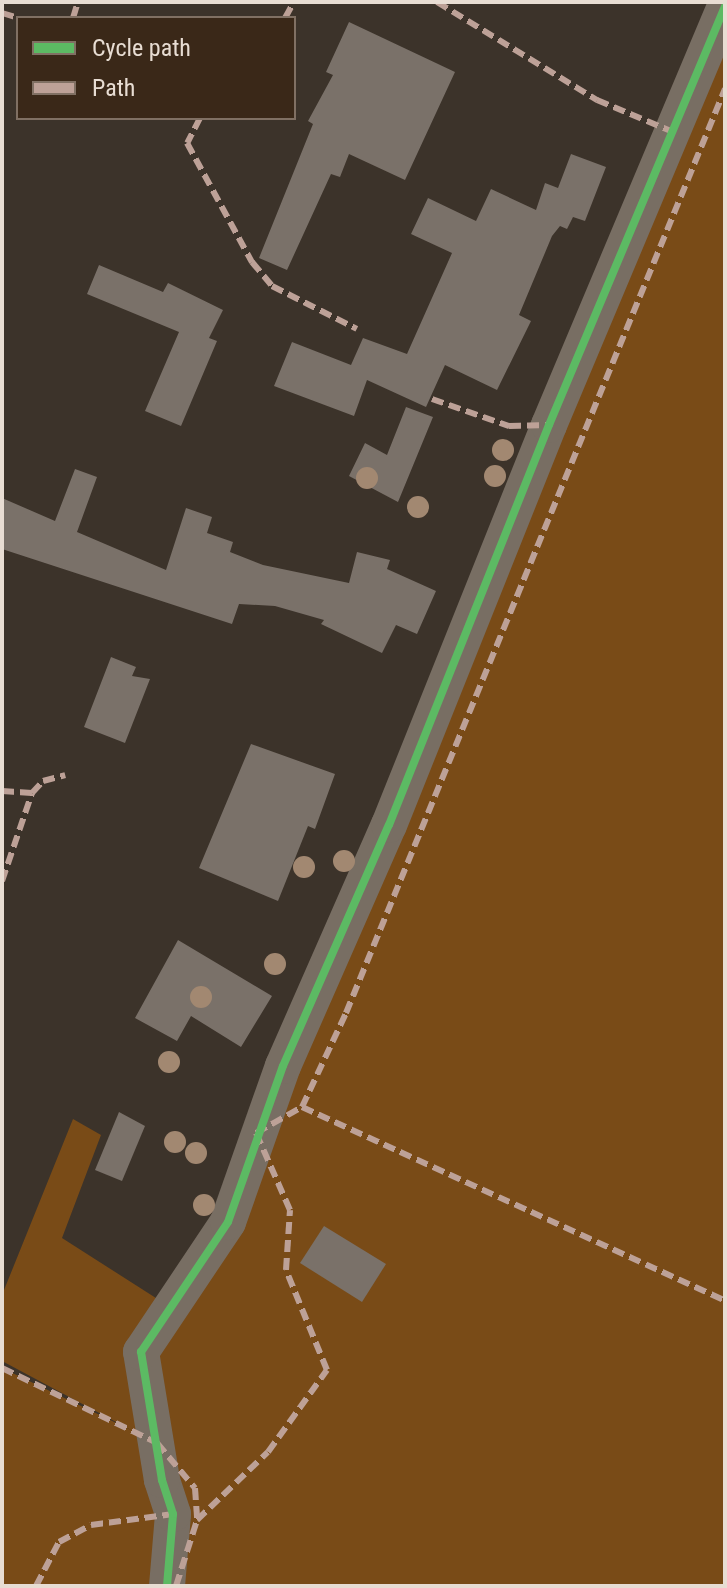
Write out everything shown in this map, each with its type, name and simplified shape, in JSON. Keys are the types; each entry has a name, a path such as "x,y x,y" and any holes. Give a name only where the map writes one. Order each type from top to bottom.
{"street":[{"path":"167,1586 173,1514 162,1480 141,1352 228,1222 283,1066 389,825 549,425 725,7"}],"shaded area":[{"path":"725,17 725,1586 2,1586 2,1368 133,1431 2,1361 2,1295 73,1119 101,1135 62,1238 170,1307 223,1232"}],"building":[{"path":"349,22 455,72 405,180 349,154 340,177 331,174 287,270 259,258 313,124 308,121 333,75 326,72"},
{"path":"571,154 606,167 585,221 573,217 567,229 560,226 552,236 519,315 531,321 497,390 445,365 426,407 367,380 354,416 274,386 292,342 351,365 363,338 407,354 452,253 411,234 428,198 476,221 491,189 536,210 545,183 558,188"},
{"path":"99,265 163,292 168,283 223,310 209,338 217,341 181,426 145,411 179,332 87,294"},
{"path":"406,407 433,417 398,502 349,476 365,443 387,455"},
{"path":"75,469 97,477 77,532 166,570 186,508 212,517 207,533 233,542 230,552 263,565 349,583 357,552 390,560 387,569 436,591 417,634 396,625 382,653 321,624 324,620 275,606 239,604 232,624 2,549 2,498 55,521"},
{"path":"111,657 136,667 132,676 150,679 125,743 84,727"},
{"path":"251,744 335,774 315,829 308,826 278,901 199,868"},
{"path":"178,940 272,996 241,1047 191,1016 177,1041 135,1018"},
{"path":"119,1112 145,1126 122,1181 95,1170"},
{"path":"324,1226 386,1264 362,1302 300,1263"}],"marked path":[{"path":"74,16 78,2"},
{"path":"286,16 294,2"},
{"path":"437,2 597,100 673,132"},
{"path":"2,13 16,17"},
{"path":"176,1586 197,1520 268,1452 327,1370 286,1270 290,1210 256,1133 302,1107 346,1013 725,89"},
{"path":"199,120 187,143 252,262 272,286 357,329"},
{"path":"432,399 509,426 549,425"},
{"path":"2,881 32,793 43,781 65,775"},
{"path":"2,791 32,793"},
{"path":"302,1107 725,1301"},
{"path":"2,1368 157,1443 195,1488 197,1520"},
{"path":"36,1586 59,1542 91,1525 173,1514"}],"cycle path":[{"path":"167,1586 173,1514 162,1480 141,1352 228,1222 283,1066 389,825 549,425 725,7"}]}
